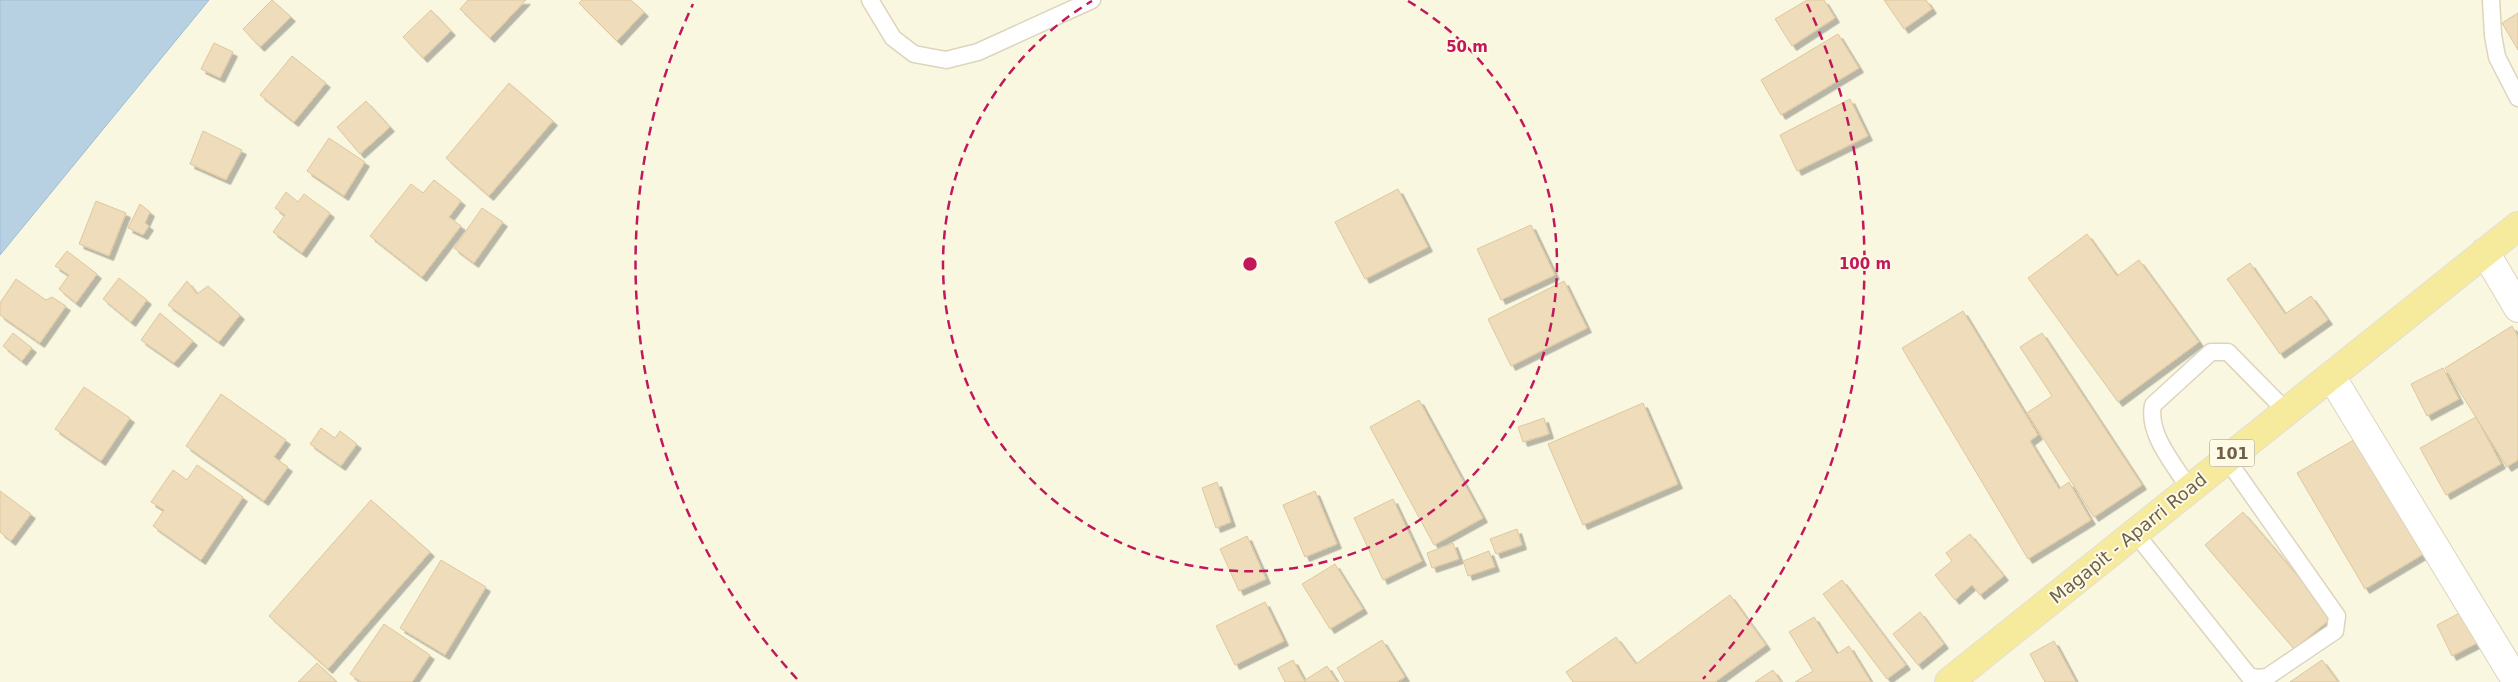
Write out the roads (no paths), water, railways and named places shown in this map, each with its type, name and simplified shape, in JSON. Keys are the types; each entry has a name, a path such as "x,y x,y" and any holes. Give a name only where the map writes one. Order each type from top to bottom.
{"main road":[{"name":"Magapit - Aparri Road","path":"1949,682 2136,534 2188,488 2518,226"}],"street":[{"path":"2485,252 2518,308"},
{"path":"2331,376 2517,682"}],"lane":[{"path":"870,0 894,38 900,44 914,54 946,60 978,52 1092,0"},
{"path":"2490,0 2492,35 2497,57 2518,98"},
{"path":"2188,488 2153,428 2151,416 2153,405 2211,352 2228,352 2286,411"},
{"path":"2136,534 2249,676 2258,678 2267,676 2335,631 2338,616 2226,458"}],"water":[{"path":"0,0 209,0 0,255"}]}
